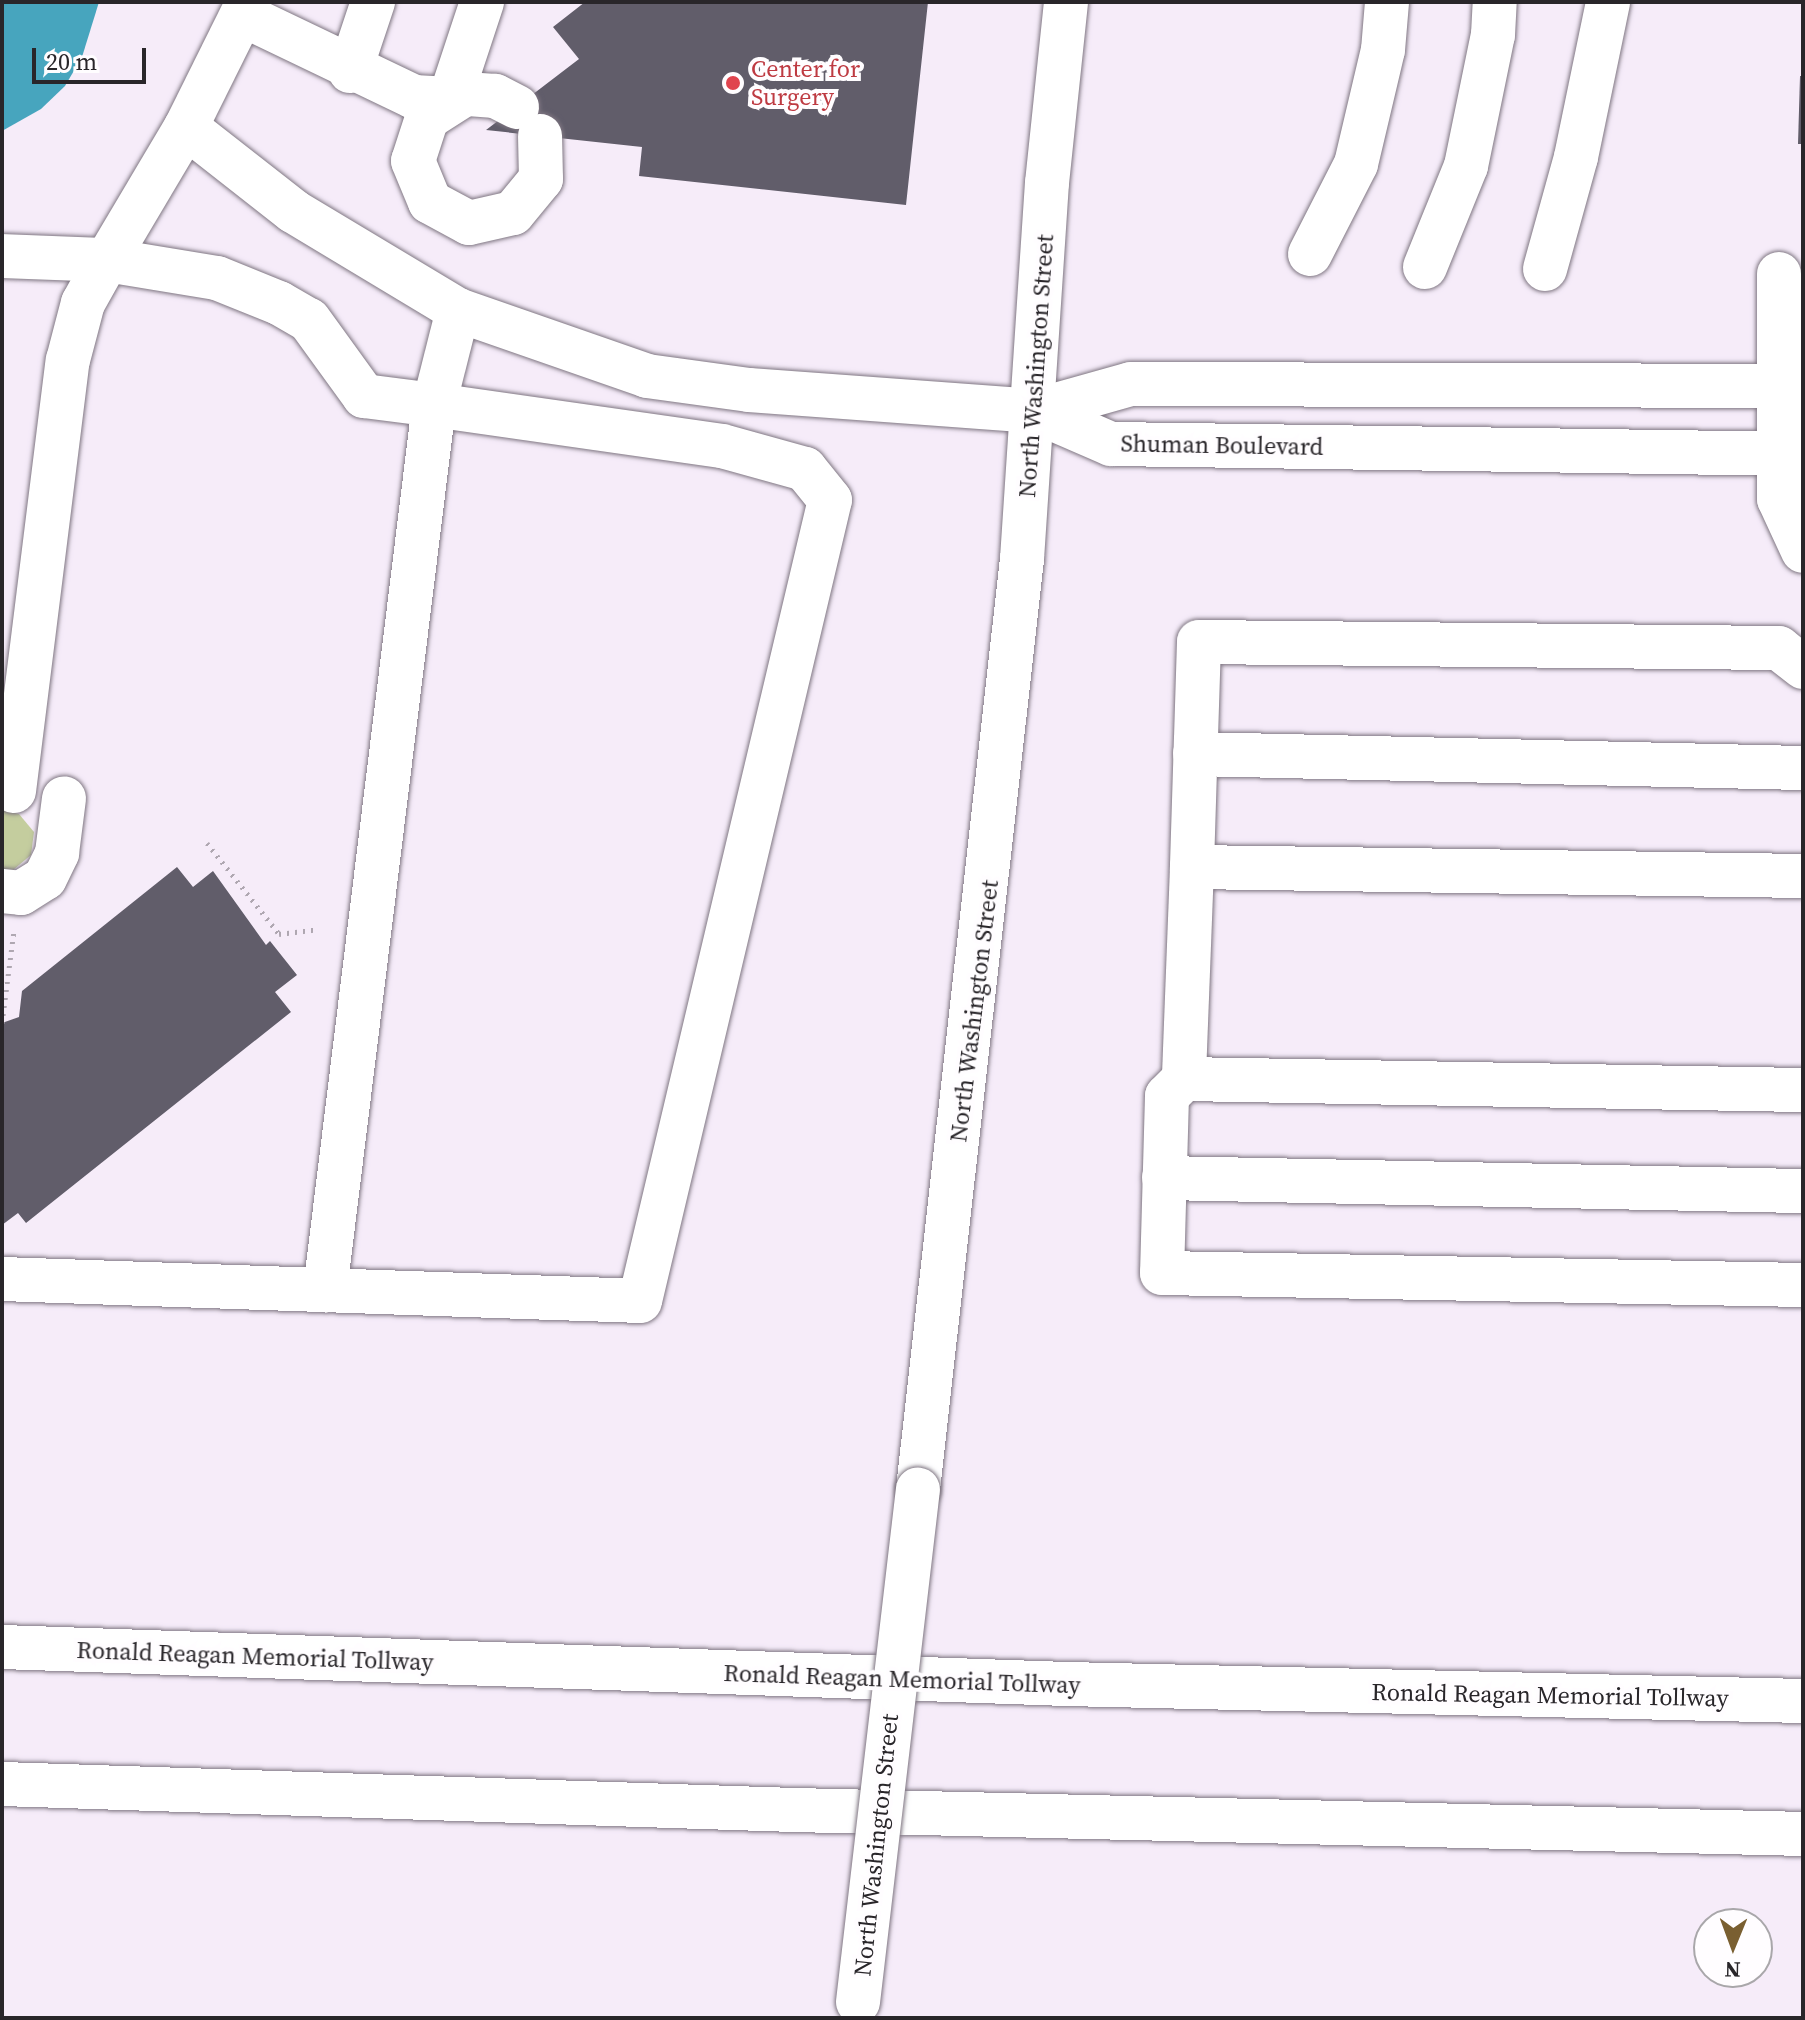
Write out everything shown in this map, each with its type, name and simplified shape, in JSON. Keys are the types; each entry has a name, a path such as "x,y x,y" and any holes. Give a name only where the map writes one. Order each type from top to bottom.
{"main road":[{"path":"350,71 373,2"},
{"path":"14,791 68,360 83,303 186,127 245,8 350,71 414,97 450,99 480,93 528,121 541,179 525,204 499,220 454,219 441,212 421,190 413,161 419,131 450,99 482,2"},
{"name":"North Washington Street","path":"858,2010 992,864 1035,411 1047,183 1066,2"},
{"path":"1310,254 1356,164 1383,50 1387,2"},
{"path":"1425,267 1466,166 1493,35 1495,2"},
{"path":"1545,269 1576,157 1608,2"},
{"path":"186,127 293,211 458,310 647,376 749,390 1035,411 1131,384 1790,386"},
{"path":"2,256 107,260 217,278 279,303 309,320 364,396 722,446 805,469 830,500 640,1301 2,1279"},
{"path":"1779,274 1790,386 1790,454 1779,499 1803,551"},
{"path":"325,1290 434,405 458,310"},
{"name":"Shuman Boulevard","path":"1035,411 1111,444 1790,454"},
{"path":"1803,667 1779,648 1199,642 1184,1079 1167,1096 1162,1273 1803,1285"},
{"path":"1195,754 1803,768"},
{"path":"9,907 21,893 45,878 57,853 64,798"},
{"path":"1192,867 1803,876"},
{"path":"1184,1079 1803,1090"},
{"path":"1164,1178 1803,1191"},
{"name":"Ronald Reagan Memorial Tollway","path":"2,1647 1066,1684 1803,1701"},
{"path":"2,1784 778,1810 1803,1834"}],"path":[{"path":"207,843 279,934 318,929"},
{"path":"2,1023 9,907"}],"green space":[{"path":"2,810 19,814 34,832 31,855 13,870 2,871"}],"water":[{"path":"2,2 99,2 82,57 65,86 41,109 2,131"}],"building":[{"name":"Center for Surgery","path":"585,2 928,2 906,205 639,176 642,147 486,130 579,59 553,27"},
{"path":"1800,76 1803,76 1803,144 1798,144"},
{"path":"177,867 193,887 213,871 266,945 270,941 297,975 275,992 291,1012 26,1223 18,1213 2,1225 2,1023 19,1017 22,991"}],"place":[{"name":"Center for Surgery","path":"733,83"}]}
